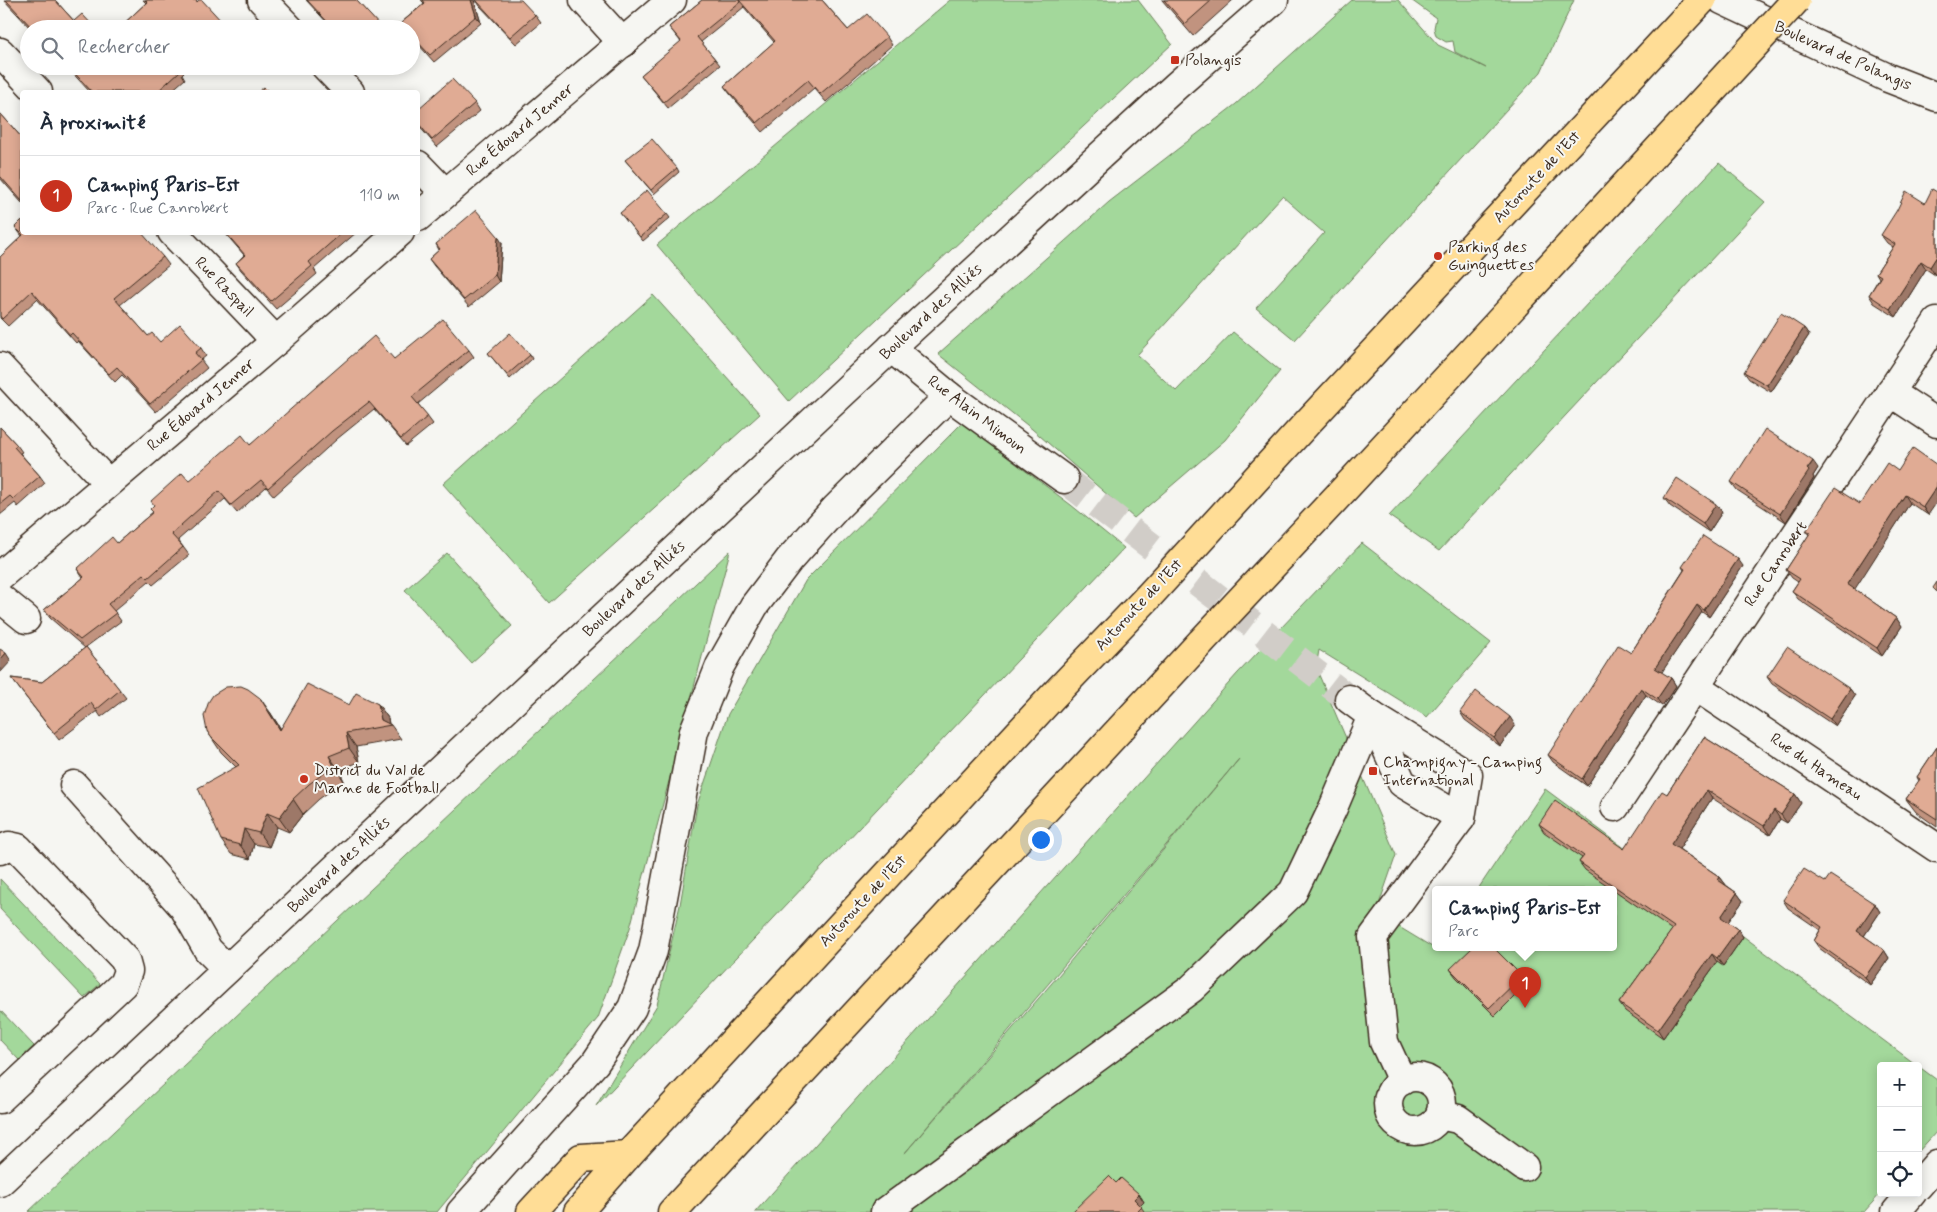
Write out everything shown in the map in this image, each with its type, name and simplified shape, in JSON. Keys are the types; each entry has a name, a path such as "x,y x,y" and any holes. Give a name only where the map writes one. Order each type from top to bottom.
{"highway":[{"name":"Autoroute de l’Est","path":"578,1212 628,1155 1052,697 1702,0"},
{"path":"672,1212 1352,481 1796,0"},
{"path":"531,1212 582,1158 628,1155"}],"street":[{"path":"262,0 281,20"},
{"path":"584,0 623,43"},
{"name":"Rue Édouard Jenner","path":"420,215 672,0"},
{"name":"Boulevard des Alliés","path":"0,1182 891,348 1274,0"},
{"name":"Boulevard de Polangis","path":"1722,0 1888,78 1937,97"},
{"path":"0,52 20,73"},
{"path":"22,75 36,90"},
{"path":"334,75 348,90"},
{"path":"420,166 445,193"},
{"name":"Rue Raspail","path":"175,235 276,342"},
{"name":"Rue Édouard Jenner","path":"0,576 276,342 397,235"},
{"name":"Rue Canrobert","path":"1615,807 1937,322"},
{"name":"Rue Alain Mimoun","path":"891,348 949,396 1064,480"},
{"path":"0,367 108,483"},
{"path":"1890,392 1937,423"},
{"path":"462,1212 540,1127 595,1063 632,1008 653,951 694,731 720,666 754,606 789,560 836,508 949,396"},
{"path":"0,598 26,619"},
{"name":"Rue du Hameau","path":"1695,686 1937,848"},
{"path":"1349,699 1372,716 1468,776 1461,818 1373,937 1384,1042 1402,1081"},
{"path":"1372,716 1402,783 1461,818"},
{"path":"885,1212 1191,989 1293,892 1333,808 1372,716"},
{"path":"74,785 184,908 208,950 227,969"},
{"path":"0,850 9,846 18,848 125,960 128,971 123,984 0,1099"},
{"path":"1412,1077 1418,1078 1433,1084 1441,1099 1442,1110 1440,1115 1429,1128 1417,1132 1405,1130 1395,1123 1389,1112 1388,1100 1393,1089 1402,1081 1412,1077"},
{"path":"1440,1115 1458,1119 1524,1167"},
{"path":"1922,1181 1937,1164"},
{"path":"1896,1212 1909,1197"}],"green space":[{"path":"950,0 1138,0 1172,44 789,401 657,245"},
{"path":"1352,0 1398,0 1438,45 1486,68 1455,52 1453,41 1446,42 1436,36 1434,28 1436,18 1411,0 1574,0 1541,72 1295,340 1256,308 1324,233 1282,196 1137,355 1176,391 1233,332 1280,371 1225,440 1134,518 1032,429 938,354 1109,202 1236,104"},
{"path":"1719,163 1765,202 1439,551 1389,516"},
{"path":"653,295 760,414 549,603 443,484"},
{"path":"962,423 1071,505 1124,548 596,1106 657,1005 680,905 697,805 728,714 806,580"},
{"path":"1362,543 1491,643 1427,717 1319,650 1316,668 1396,855 1376,913 1432,947 1432,951 1617,951 1617,886 1480,886 1545,789 1913,1062 1877,1062 1877,1197 1864,1212 755,1212 1238,673","holes":["1239,759 1058,976 904,1154"]},
{"path":"730,551 630,928 598,1018 437,1212 28,1212"},
{"path":"447,553 512,626 471,663 405,590"},
{"path":"0,879 100,984 84,998 0,909"},
{"path":"0,1010 34,1046 19,1060 0,1040"},
{"path":"1922,1069 1937,1080 1937,1131 1922,1148"}],"building":[{"path":"6,0 55,0 73,20 25,20"},
{"path":"145,0 196,0 197,2 202,0 220,20 128,20 147,2"},
{"path":"307,0 356,0 375,20 326,20"},
{"path":"423,0 471,0 476,16 430,55 420,44 420,20 405,20 425,3"},
{"path":"476,0 521,0 535,15 510,37"},
{"path":"702,0 739,0 740,2 697,37 715,59 664,102 641,75 681,41 669,27"},
{"path":"739,0 822,0 848,30 867,14 887,37 820,94 808,80 757,123 724,86 775,41"},
{"path":"1164,0 1212,0 1185,24"},
{"path":"82,14 88,20 75,20"},
{"path":"76,75 176,75 159,90 90,90"},
{"path":"452,79 475,103 432,140 420,125 420,107"},
{"path":"0,113 20,136 20,199 0,176"},
{"path":"652,139 677,168 651,190 625,160"},
{"path":"1932,189 1937,192 1937,256 1930,267 1921,261 1890,309 1869,295 1881,276 1876,273 1895,244 1881,235 1897,210 1906,191 1925,203"},
{"path":"647,190 667,214 640,237 620,213"},
{"path":"476,210 498,236 495,275 464,300 429,259 440,249 436,244"},
{"path":"20,222 20,232 15,227"},
{"path":"23,235 144,235 163,257 114,298 148,336 152,333 160,342 180,324 201,348 195,353 201,360 150,404 117,367 109,374 72,333 70,335 32,291 2,319 0,316 0,257"},
{"path":"228,235 340,235 309,262 312,266 271,301 236,263 245,255"},
{"path":"1781,313 1804,328 1767,385 1744,372"},
{"path":"443,319 469,350 412,397 428,416 401,439 369,402 332,431 268,488 261,480 231,505 219,491 171,534 183,547 148,578 144,574 108,604 116,613 80,640 44,610 84,577 77,569 112,537 117,543 153,512 150,509 154,505 151,501 182,473 189,481 242,435 250,445 374,336 394,359"},
{"path":"510,333 530,355 507,375 488,353"},
{"path":"0,427 17,445 14,447 40,476 13,499 10,496 0,504"},
{"path":"1765,429 1813,461 1807,469 1809,471 1780,514 1731,482"},
{"path":"1913,448 1937,465 1937,486 1923,507 1905,495 1847,584 1896,618 1877,648 1792,591 1800,579 1786,570 1810,533 1806,531 1835,488 1860,504 1887,463 1898,471"},
{"path":"1677,478 1716,504 1703,524 1664,498"},
{"path":"1703,536 1738,559 1704,610 1697,605 1655,668 1671,678 1657,699 1641,688 1582,779 1548,755 1618,645 1631,653 1685,569 1682,567"},
{"path":"1937,582 1937,592 1933,588"},
{"path":"86,647 120,690 96,710 91,703 54,733 11,678 42,682"},
{"path":"1787,647 1850,689 1830,719 1767,677"},
{"path":"0,649 6,653 0,660"},
{"name":"District du Val de Marne de Football","path":"307,684 349,705 356,693 378,704 381,720 391,725 346,733 349,748 329,756 334,766 309,784 293,799 279,818 267,813 259,833 244,829 240,845 221,840 198,788 239,765 207,731 204,716 209,701 213,695 226,687 241,686 260,698 280,730"},
{"path":"1476,691 1510,717 1494,738 1460,712"},
{"path":"1704,737 1795,794 1781,815 1774,810 1764,826 1707,790 1671,844 1720,877 1718,880 1737,893 1721,917 1738,929 1717,958 1712,954 1658,1030 1619,1003 1674,927 1617,888 1617,886 1614,886 1579,862 1584,856 1539,824 1555,800 1624,849 1662,791 1667,794"},
{"path":"1937,747 1937,819 1906,799 1920,779 1917,777"},
{"path":"1804,869 1825,882 1830,875 1875,904 1857,931 1884,950 1865,977 1814,941 1822,927 1783,900"},
{"path":"1469,951 1497,951 1522,976 1489,1008 1450,969"},
{"path":"1109,1176 1116,1183 1121,1178 1139,1194 1134,1199 1142,1207 1137,1212 1072,1212"}],"tunnel":[{"path":"1064,479 1349,699"}],"place":[{"name":"Polangis","path":"1175,60"},
{"name":"Parking des Guinguettes","path":"1438,256"},
{"name":"Champigny - Camping International","path":"1373,771"},
{"name":"District du Val de Marne de Football","path":"304,779"},
{"name":"Camping Paris-Est","path":"1525,1008"}]}
